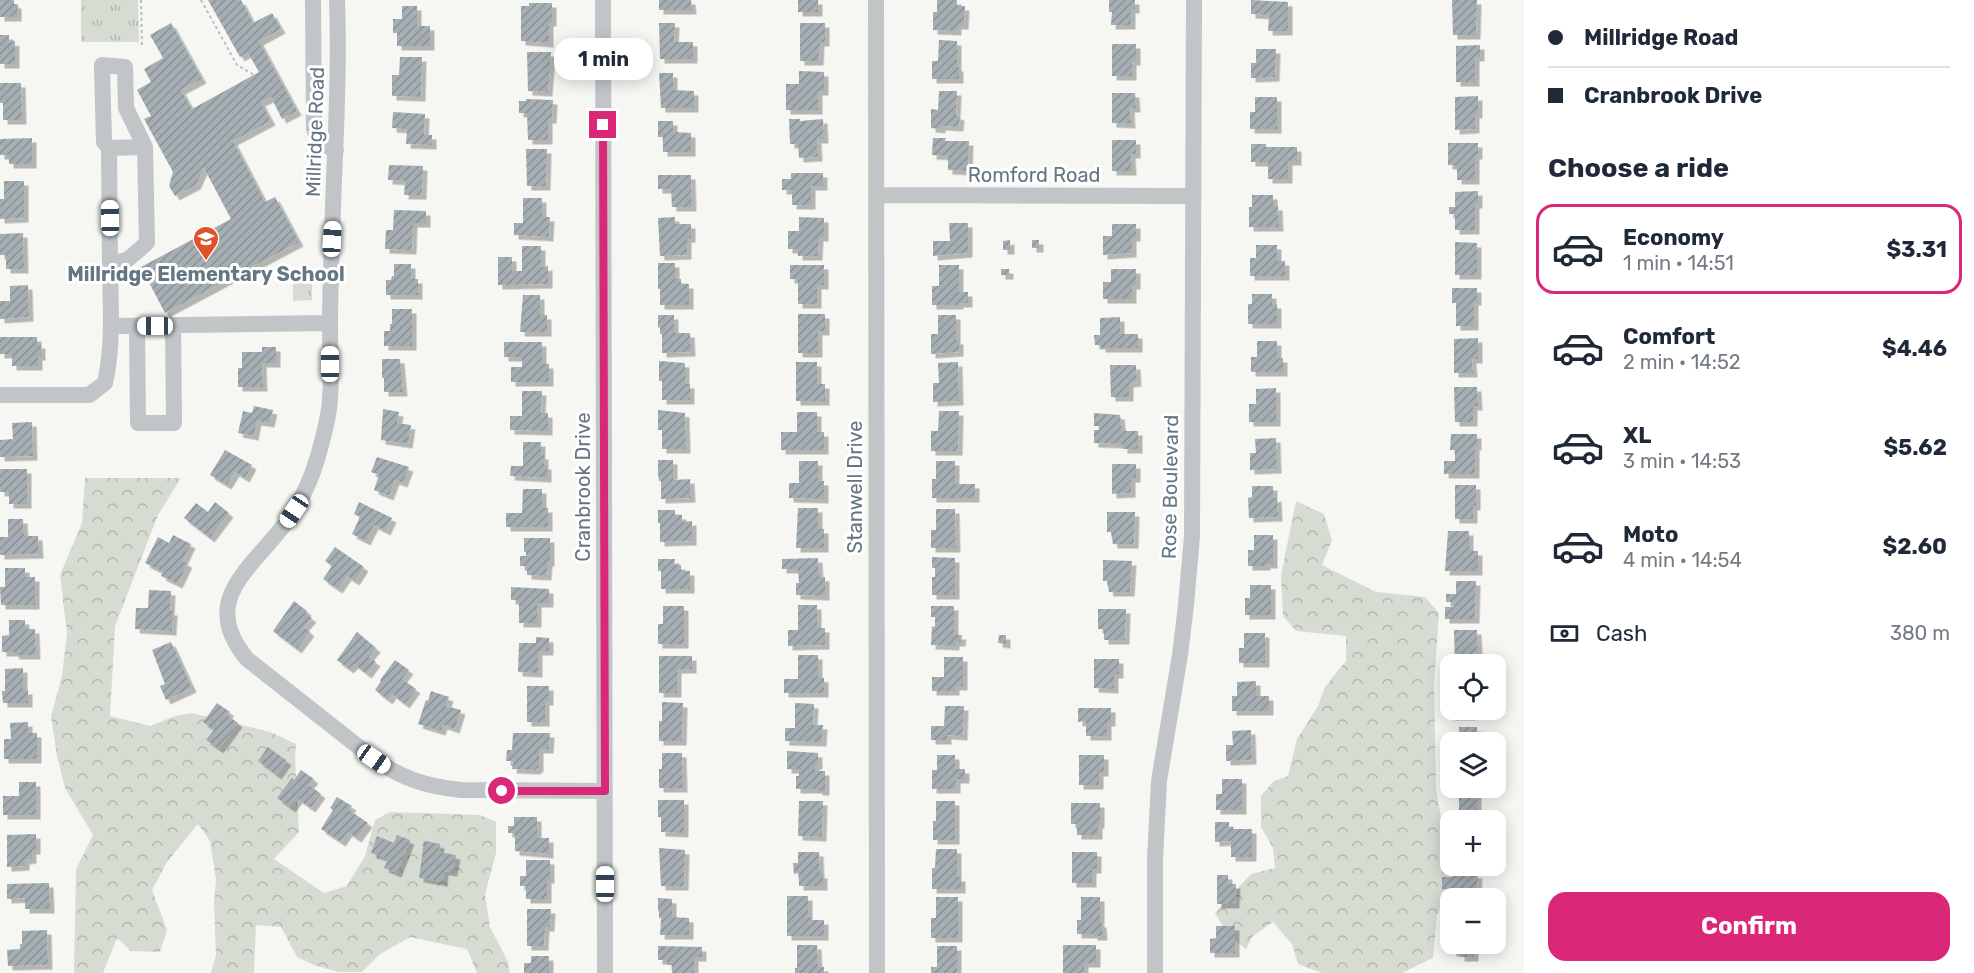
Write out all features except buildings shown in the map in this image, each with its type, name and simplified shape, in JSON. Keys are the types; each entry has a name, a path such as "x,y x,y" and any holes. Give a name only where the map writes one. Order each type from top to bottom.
{"street":[{"path":"313,0 314,129 321,143 336,150"},
{"name":"Millridge Road","path":"338,0 339,53 330,323 330,398 318,457 308,485 294,511 234,588 229,598 226,619 229,629 236,645 247,659 374,759 411,780 439,788 461,790 605,791"},
{"name":"Cranbrook Drive","path":"603,0 605,973"},
{"name":"Stanwell Drive","path":"876,0 877,973"},
{"name":"Rose Boulevard","path":"1155,973 1155,859 1159,781 1181,645 1192,537 1194,0"},
{"path":"0,395 89,395 105,383 111,326 108,148 104,142 102,65 125,67 126,108 145,147 147,243 127,260 110,264"},
{"path":"108,148 145,147"},
{"name":"Romford Road","path":"876,195 1192,196"},
{"path":"111,326 330,323"},
{"path":"137,326 138,423 174,423 173,325"}],"path":[{"path":"141,0 142,48"},
{"path":"201,0 237,65 254,75"}],"green space":[{"path":"81,0 138,0 139,42 81,42"},
{"path":"293,268 312,268 312,300 293,301"},
{"path":"85,478 181,478 158,515 115,626 110,716 150,726 175,716 192,713 270,732 296,744 299,832 274,859 324,893 347,886 365,856 375,820 390,812 480,815 496,822 496,853 485,894 490,927 508,962 510,973 477,973 467,949 410,937 380,954 362,972 338,972 297,957 281,927 256,925 254,973 211,973 216,955 214,903 216,879 210,841 198,824 167,862 152,890 167,930 160,952 131,951 117,938 103,973 74,973 76,869 93,835 65,788 51,717 62,676 67,633 60,575 82,523"},
{"path":"1296,501 1324,514 1332,540 1322,565 1376,592 1425,597 1439,613 1434,685 1436,788 1440,812 1440,876 1454,876 1449,888 1440,888 1440,908 1437,915 1433,958 1402,973 1322,973 1298,964 1292,944 1273,922 1253,936 1246,949 1228,935 1215,913 1251,874 1275,868 1273,848 1261,827 1261,796 1274,781 1288,776 1297,739 1318,706 1325,687 1346,661 1346,636 1296,631 1283,616 1281,575"}],"place":[{"name":"Millridge Elementary School","path":"206,262"}],"route":[{"path":"502,791 605,791 603,125"}]}
